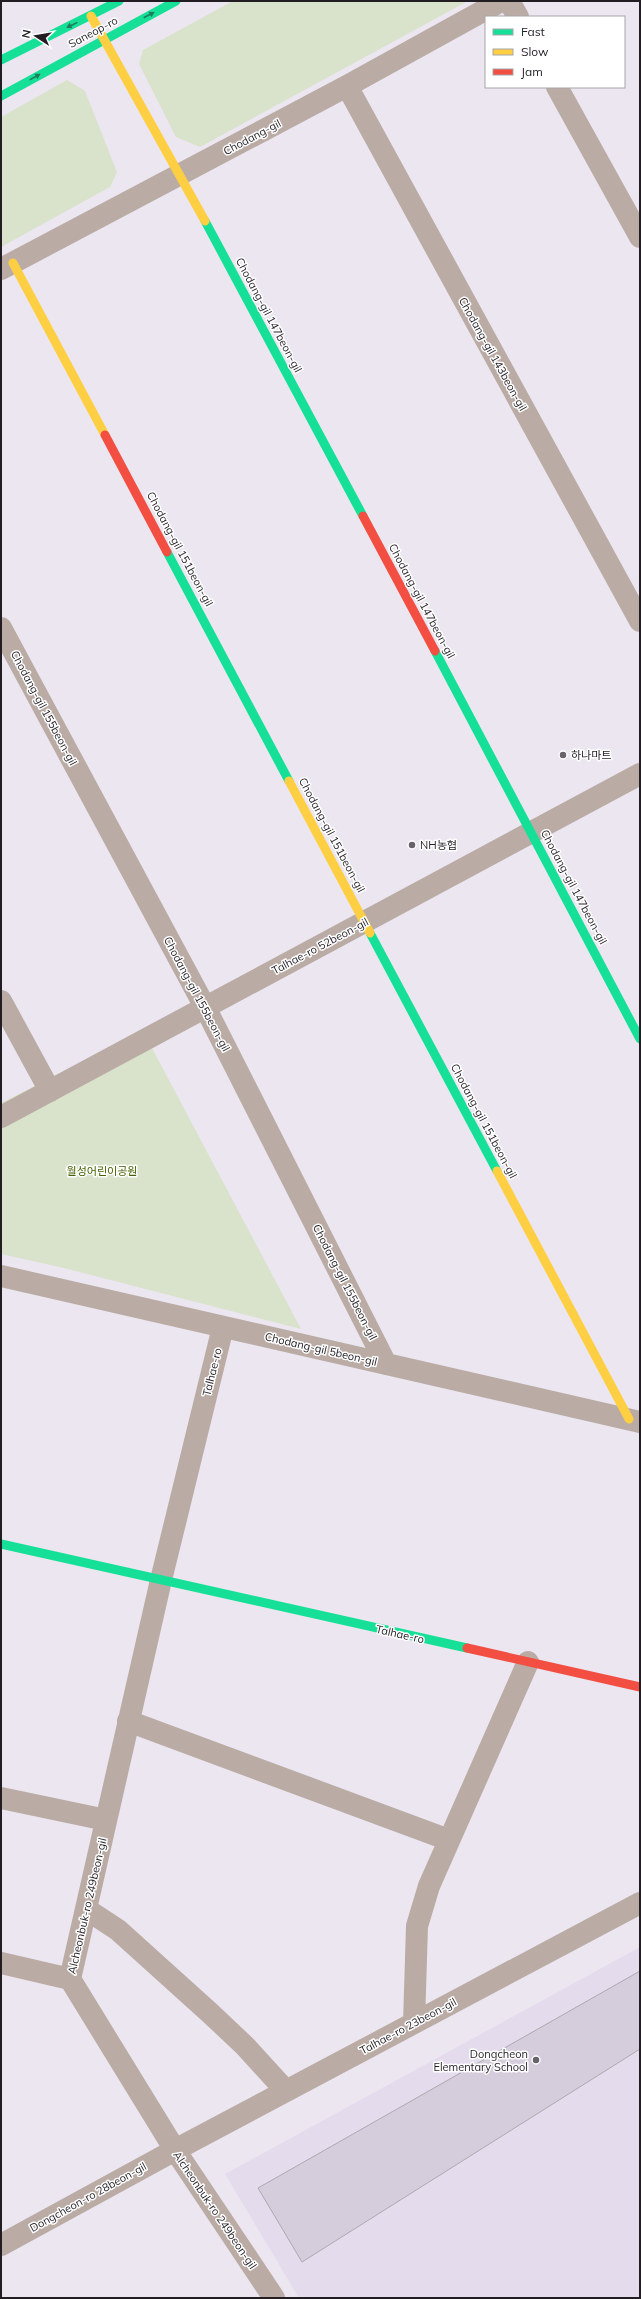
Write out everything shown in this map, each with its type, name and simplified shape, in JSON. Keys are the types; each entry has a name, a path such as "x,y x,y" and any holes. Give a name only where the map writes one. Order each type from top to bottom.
{"street":[{"name":"Saneop-ro","path":"1,60 119,1"},
{"name":"Saneop-ro","path":"1,96 176,1"},
{"name":"Chodang-gil","path":"7,266 347,86 501,1"},
{"path":"509,1 517,16"},
{"name":"Chodang-gil 147beon-gil","path":"91,16 181,175 532,832 640,1039"},
{"name":"Chodang-gil 143beon-gil","path":"347,86 640,621"},
{"path":"558,88 640,237"},
{"name":"Chodang-gil 151beon-gil","path":"7,266 365,922 634,1420"},
{"name":"Chodang-gil 155beon-gil","path":"1,628 206,1008 386,1364"},
{"name":"Talhae-ro 52beon-gil","path":"1,1117 640,774"},
{"path":"1,1001 50,1091"},
{"name":"Chodang-gil 5beon-gil","path":"1,1276 634,1420"},
{"name":"Talhae-ro","path":"161,1580 223,1327"},
{"name":"Talhae-ro","path":"1,1544 640,1687"},
{"name":"Alcheonbuk-ro 249beon-gil","path":"161,1580 70,1979 175,2150 274,2298"},
{"path":"414,2023 417,1926 429,1886 528,1662"},
{"path":"128,1721 449,1840"},
{"path":"1,1798 106,1820"},
{"name":"Talhae-ro 23beon-gil","path":"175,2150 640,1903"},
{"path":"86,1908 118,1930 210,2013 245,2046 286,2091"},
{"path":"1,1963 70,1979"},
{"name":"Dongcheon-ro 28beon-gil","path":"2,2243 175,2150"}],"shaded area":[{"name":"Dongcheon Elementary School","path":"640,1947 640,2298 299,2298 225,2174"}],"green space":[{"path":"233,1 468,1 200,147 176,137 139,64 143,50"},
{"path":"67,80 85,91 117,172 110,187 1,247 1,117"},
{"name":"월성어린이공원","path":"143,1031 301,1329 64,1268 1,1254 1,1103"}],"building":[{"path":"640,1971 640,2049 302,2262 258,2188"}],"traffic: fast":[{"path":"1,60 119,1"},
{"path":"1,96 176,1"},
{"path":"205,221 363,516"},
{"path":"167,552 289,781"},
{"path":"435,651 640,1039"},
{"path":"370,933 497,1171"},
{"path":"1,1544 467,1648"}],"traffic: slow":[{"path":"91,16 205,221"},
{"path":"13,263 105,435"},
{"path":"289,781 370,933"},
{"path":"497,1171 629,1419"}],"traffic: jam":[{"path":"105,435 167,552"},
{"path":"363,516 435,651"},
{"path":"467,1648 640,1687"}],"place":[{"name":"하나마트","path":"563,755"},
{"name":"NH농협","path":"412,845"},
{"name":"Dongcheon Elementary School","path":"536,2060"}]}
